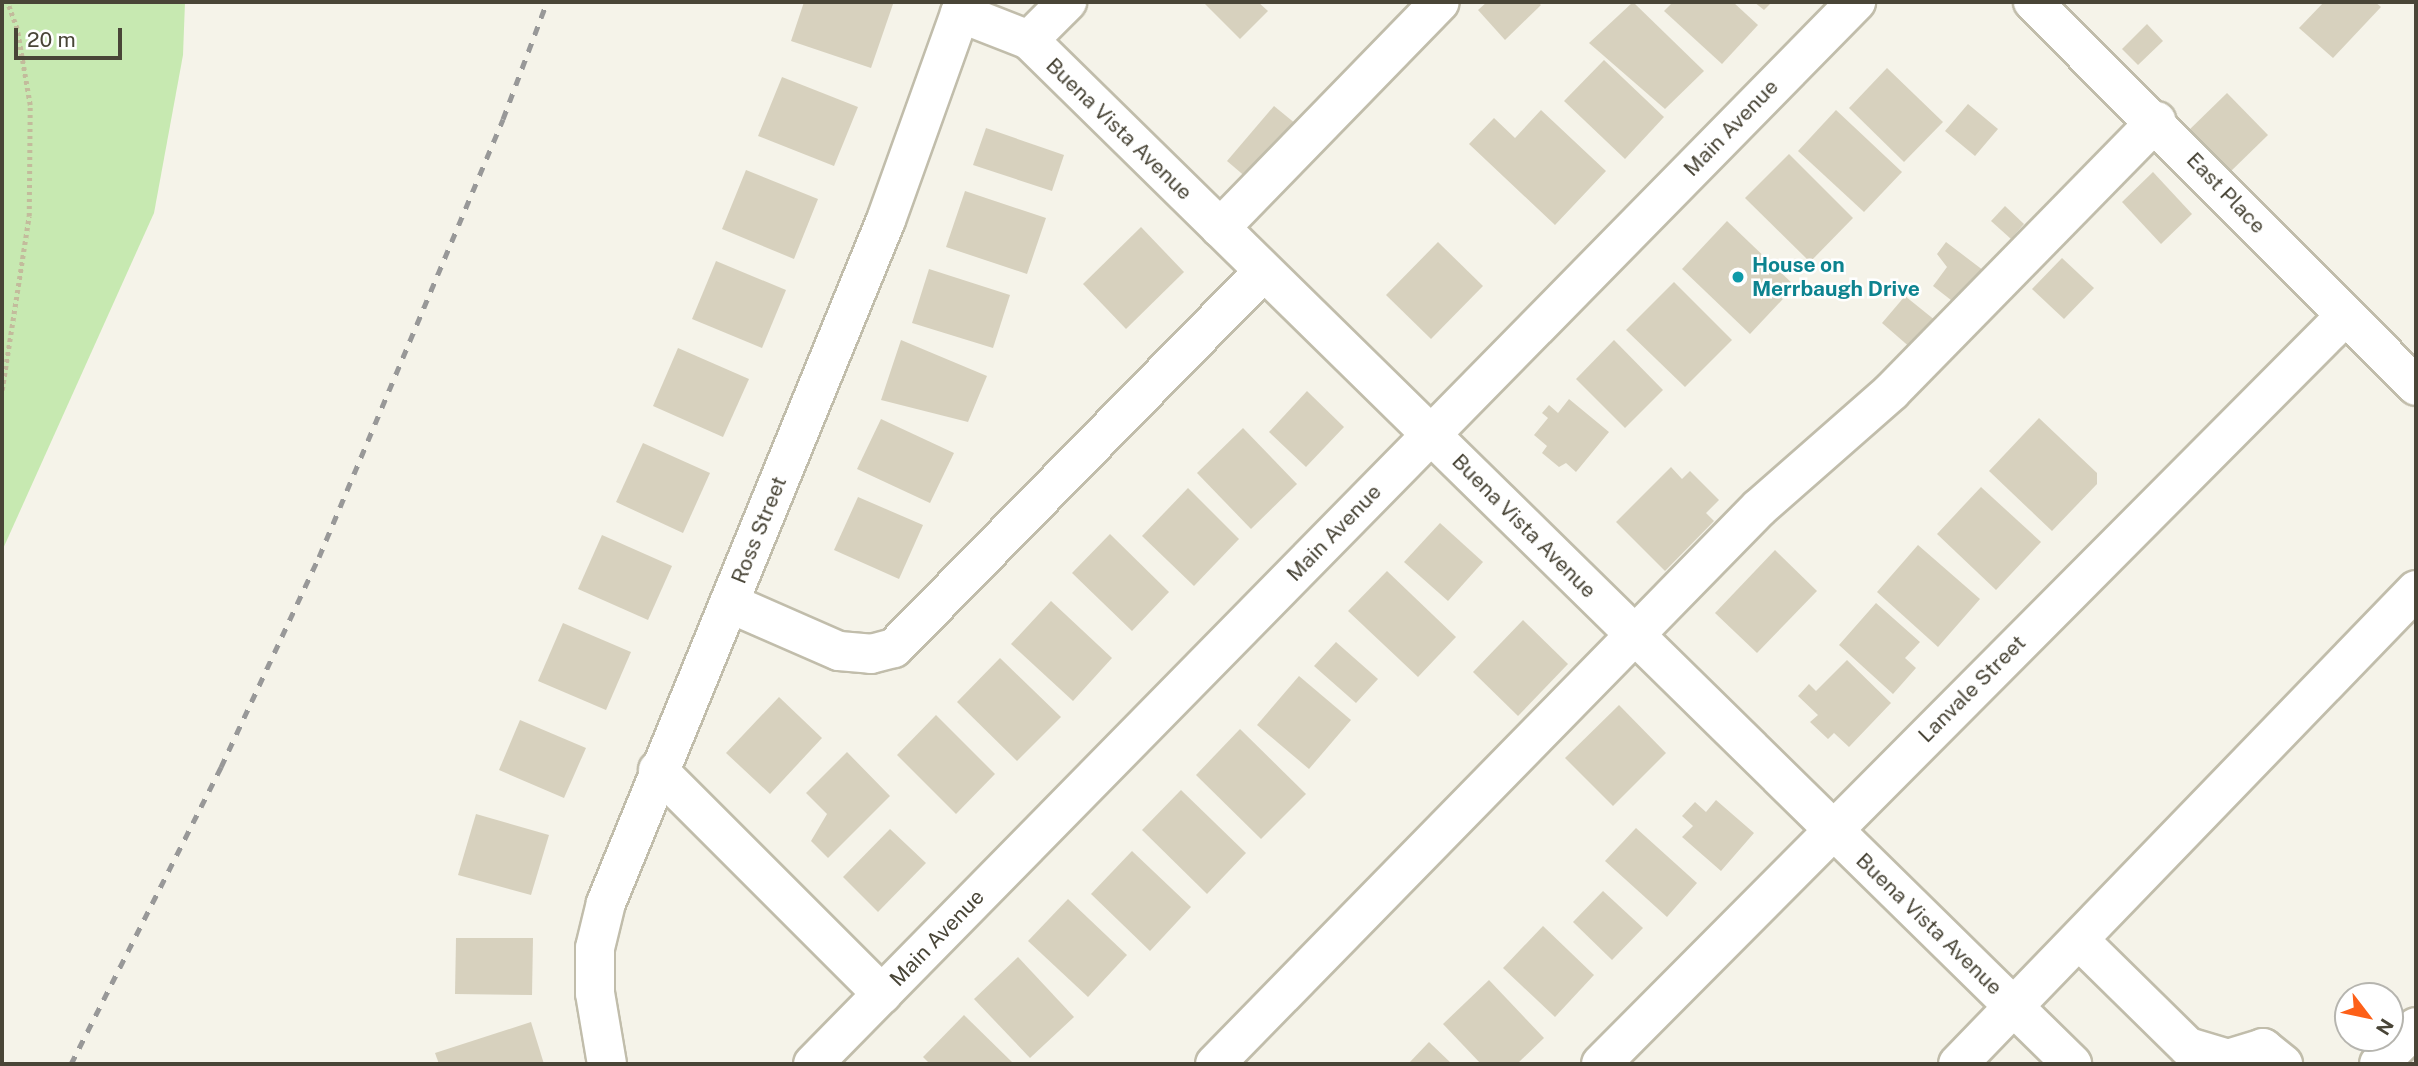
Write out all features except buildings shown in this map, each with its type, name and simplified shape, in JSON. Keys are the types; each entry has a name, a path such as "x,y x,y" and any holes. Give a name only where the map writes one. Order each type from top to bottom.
{"street":[{"path":"1029,40 1067,2"},
{"path":"1220,228 1440,2"},
{"name":"Main Avenue","path":"813,1064 1856,2"},
{"name":"East Place","path":"2033,2 2156,121 2416,386"},
{"name":"Buena Vista Avenue","path":"962,7 1029,40 2072,1064"},
{"name":"Ross Street","path":"607,1064 597,1005 594,948 606,903 658,770 886,220 962,7"},
{"path":"1215,1064 1633,634 1759,508 1892,391 2156,121"},
{"path":"729,603 839,651 871,654 894,648 1264,271"},
{"name":"Lanvale Street","path":"1601,1064 2345,316"},
{"path":"1958,1064 2416,590"},
{"path":"658,770 882,994"},
{"path":"2079,940 2188,1047 2228,1059 2263,1048 2283,1064"},
{"path":"2379,1064 2416,1027"}],"path":[{"path":"2,390 29,216 30,105 17,29 7,2"}],"green space":[{"path":"2,2 185,2 183,55 154,213 2,551"}],"railway":[{"path":"71,1064 221,767 319,557 503,119 547,2"}],"place":[{"name":"House on Merrbaugh Drive","path":"1738,277"}]}
